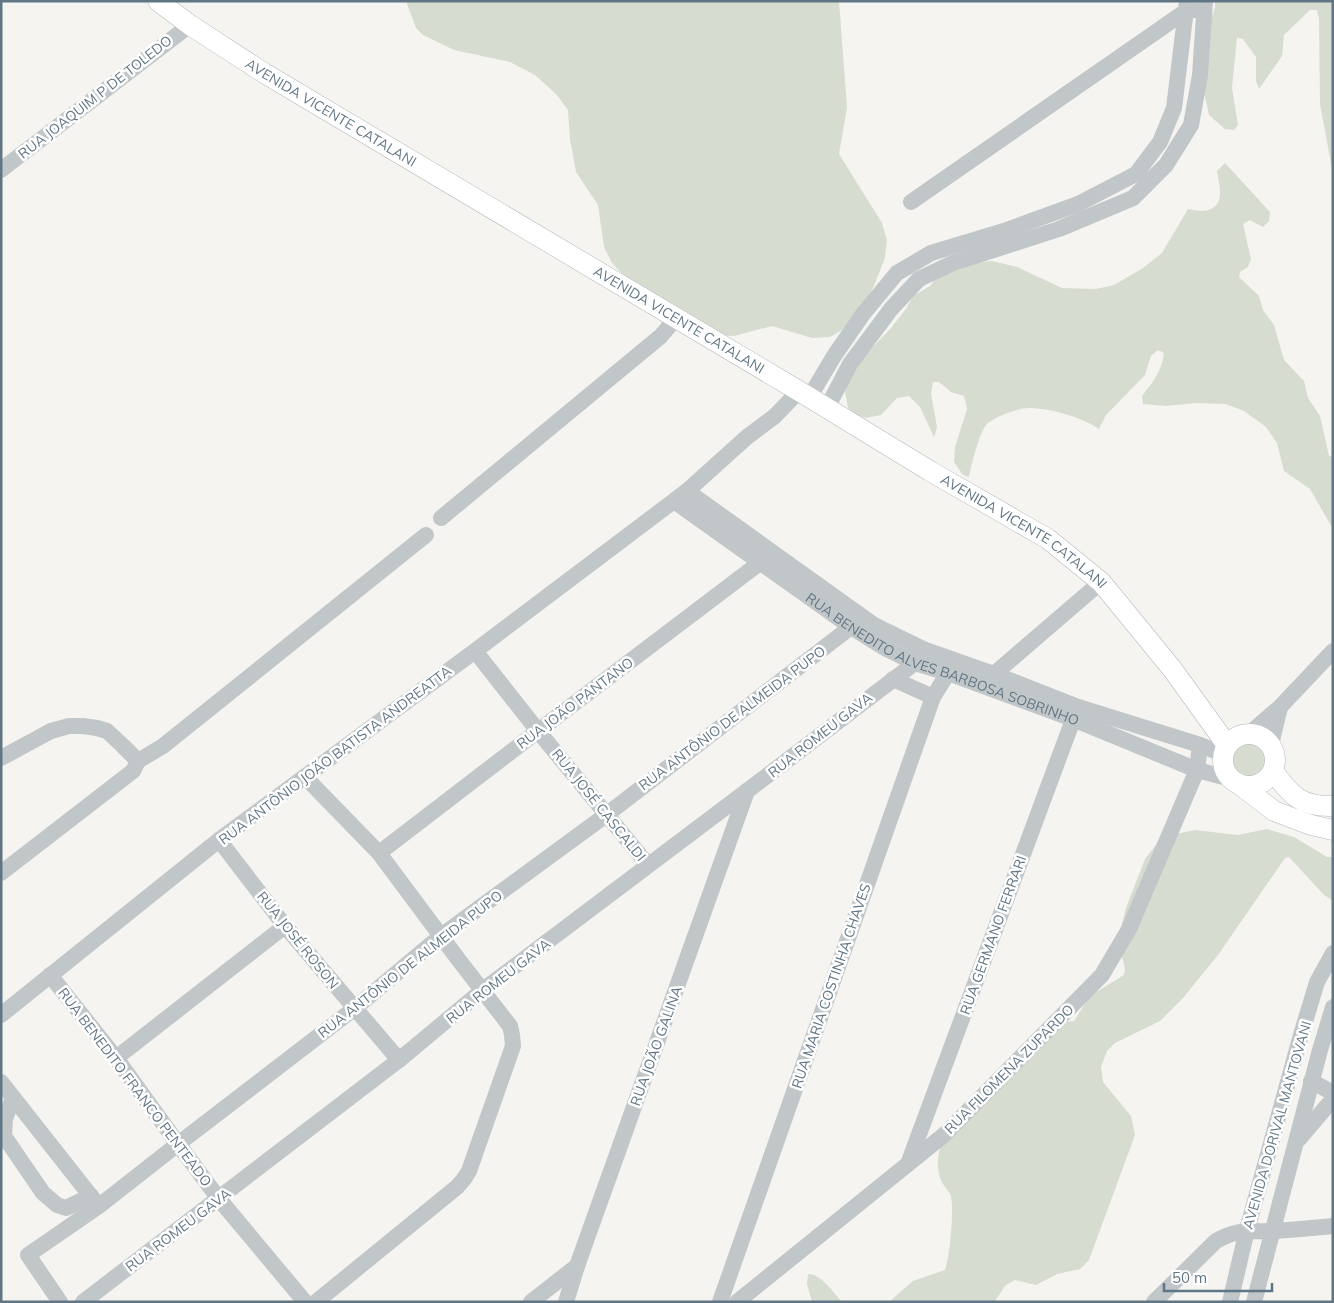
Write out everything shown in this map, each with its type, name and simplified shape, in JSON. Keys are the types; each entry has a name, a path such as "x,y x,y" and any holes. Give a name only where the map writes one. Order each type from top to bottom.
{"main road":[{"name":"AVENIDA VICENTE CATALANI","path":"158,1 190,25 264,73 930,471 1048,539 1101,582 1173,670 1236,742"},
{"path":"1259,735 1272,745 1276,761 1274,772 1264,782 1256,786 1248,786 1235,782 1226,772 1223,763 1236,742 1259,735"},
{"path":"1274,772 1286,790 1299,800 1320,807 1333,806"},
{"name":"RUA BENEDITO ALVES BARBOSA SOBRINHO","path":"1235,782 1274,810 1311,825 1333,830"}],"street":[{"path":"827,408 850,364 891,309 919,279 953,263 1059,229 1133,198 1162,170 1191,125 1200,75 1205,5 1187,6 911,202"},
{"path":"687,491 747,437 804,394 897,273 931,253 1004,231 1078,204 1136,174 1160,142 1174,108 1187,6"},
{"name":"RUA JOAQUIM P DE TOLEDO","path":"1,170 190,25"},
{"path":"1148,158 1162,170"},
{"path":"441,518 661,336 676,318"},
{"name":"RUA ANTÔNIO JOÃO BATISTA ANDREATTA","path":"1,1015 219,840 475,651 687,491"},
{"name":"RUA BENEDITO ALVES BARBOSA SOBRINHO","path":"687,491 766,557 855,621 874,625 948,674 1075,713 1200,745 1236,742"},
{"name":"RUA BENEDITO ALVES BARBOSA SOBRINHO","path":"674,501 766,557"},
{"path":"1,873 426,535"},
{"name":"RUA JOÃO PANTANO","path":"378,853 766,557"},
{"path":"994,674 1101,582"},
{"name":"RUA ANTÔNIO DE ALMEIDA PUPO","path":"60,1302 28,1255 95,1201 178,1144 355,1008 441,936 606,815 855,621"},
{"name":"RUA JOSÉ CASCALDI","path":"475,651 648,865"},
{"path":"1236,742 1280,707 1333,651"},
{"name":"RUA BENEDITO ALVES BARBOSA SOBRINHO","path":"919,656 994,674 1197,770 1235,782"},
{"name":"RUA ROMEU GAVA","path":"83,1302 399,1060 483,990 894,679 919,656"},
{"name":"RUA MARIA COSTINHA CHAVES","path":"720,1302 933,697 948,674"},
{"path":"894,679 933,697"},
{"path":"1272,745 1280,707"},
{"name":"RUA GERMANO FERRARI","path":"908,1164 1075,713"},
{"path":"1,758 51,731 69,726 84,726 107,731 122,745 136,766"},
{"name":"RUA FILOMENA ZUPARDO","path":"737,1302 944,1136 1102,975 1130,929 1197,770 1200,745"},
{"path":"305,777 378,853 510,1026 513,1046 469,1171 464,1179 457,1187 316,1302"},
{"name":"RUA JOÃO GALINA","path":"566,1302 577,1266 747,791"},
{"name":"RUA JOSÉ ROSON","path":"219,840 285,926 399,1060"},
{"path":"116,1058 285,926"},
{"name":"AVENIDA DORIVAL MANTOVANI","path":"1230,1302 1247,1230 1317,982 1333,953"},
{"name":"RUA BENEDITO FRANCO PENTEADO","path":"50,975 116,1058 219,1199 305,1302"},
{"name":"AVENIDA DORIVAL MANTOVANI","path":"1254,1302 1311,1081 1333,1007"},
{"path":"1311,1081 1333,1093"},
{"path":"1,1082 95,1201 66,1208 57,1205 43,1193 4,1136 5,1119 13,1098"},
{"path":"1272,1143 1295,1144 1333,1099"},
{"path":"1154,1302 1216,1242 1228,1234 1247,1230 1272,1231 1333,1226"},
{"path":"531,1302 577,1266"}],"shaded area":[{"path":"406,1 839,1 847,108 839,154 882,223 887,240 885,258 873,288 862,307 842,330 830,337 812,338 772,326 734,336 712,335 628,280 612,263 604,247 598,205 576,172 570,139 568,110 557,95 535,75 510,62 454,50 423,35 416,28"},
{"path":"1215,1 1333,1 1333,174 1320,104 1319,19 1317,10 1310,10 1284,35 1282,56 1259,89 1256,81 1256,57 1243,39 1237,38 1232,88 1238,125 1234,130 1225,129 1209,115 1197,59 1215,8"},
{"path":"1225,163 1270,212 1269,221 1263,227 1250,220 1243,224 1251,259 1248,267 1240,272 1239,277 1259,296 1263,310 1274,325 1284,360 1304,381 1308,398 1320,416 1329,456 1333,457 1333,529 1310,489 1284,471 1277,443 1266,427 1244,411 1226,404 1196,403 1166,406 1143,404 1142,396 1156,376 1163,359 1164,353 1158,350 1151,356 1145,375 1106,415 1099,429 1075,417 1037,408 1019,409 992,420 982,432 969,477 963,475 954,462 955,447 967,409 964,396 951,392 939,382 933,382 931,394 937,427 934,437 920,407 909,396 897,398 881,415 866,418 856,415 848,408 845,391 853,368 891,328 906,309 913,296 930,286 944,268 992,261 1017,267 1062,288 1096,289 1114,285 1143,268 1162,253 1188,209 1206,211 1217,204 1220,188 1217,171"},
{"path":"1249,744 1261,749 1266,761 1261,773 1249,778 1237,773 1232,761 1237,749"},
{"path":"1267,829 1294,837 1327,857 1333,857 1333,901 1324,895 1289,857 1285,858 1218,955 1183,998 1160,1021 1115,1043 1107,1051 1101,1067 1103,1082 1131,1116 1135,1135 1089,1260 1080,1269 1057,1274 1036,1285 1015,1280 1006,1285 994,1302 889,1302 913,1281 945,1270 950,1245 952,1212 951,1196 942,1182 938,1169 939,1153 944,1138 1058,1023 1074,1021 1090,996 1124,975 1125,969 1118,940 1126,908 1145,859 1162,837 1195,830 1238,835"},
{"path":"808,1274 822,1280 842,1302 812,1302 807,1284"}]}
